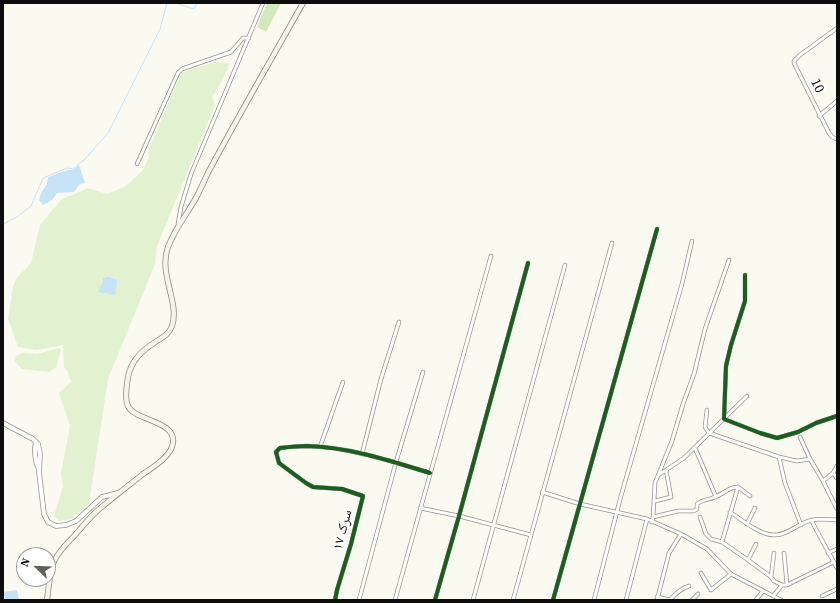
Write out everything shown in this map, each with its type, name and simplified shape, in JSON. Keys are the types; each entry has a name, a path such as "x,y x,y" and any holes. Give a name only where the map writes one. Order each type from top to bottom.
{"main road":[{"path":"47,600 52,569 58,554 97,511 164,458 172,446 173,440 167,429 161,424 137,415 131,411 128,406 126,399 129,374 138,355 155,342 166,336 171,327 173,308 168,285 166,260 168,248 197,197 215,160 303,3"}],"street":[{"path":"178,228 181,207 191,174 263,3"},
{"name":"10","path":"837,28 794,61 819,116 829,134 837,139"},
{"path":"137,164 178,73 182,69 231,52 243,38 249,38"},
{"path":"819,116 837,101"},
{"path":"553,600 657,229"},
{"path":"594,600 616,513 682,284 692,241"},
{"path":"513,600 612,243"},
{"path":"395,600 490,256"},
{"path":"652,522 655,483 660,474 672,441 694,374 705,329 730,260"},
{"path":"435,600 460,516 528,263"},
{"path":"474,600 565,265"},
{"path":"724,419 726,366 745,301 745,276"},
{"path":"362,454 381,379 399,322"},
{"path":"359,600 396,462 423,372"},
{"path":"344,382 320,447 362,454 430,472"},
{"path":"660,474 684,458 747,396"},
{"path":"707,410 705,427 709,433 779,457 797,461 810,459"},
{"path":"724,419 777,438 798,432 816,423 837,416"},
{"path":"3,423 33,439 38,446 40,454 39,467 44,514 48,522 56,526 66,525 76,521 102,497 121,492"},
{"path":"800,437 837,509"},
{"name":"سرک ۱۷","path":"320,447 307,446 280,448 276,452 279,463 313,487 342,489 363,496 335,600"},
{"path":"695,448 716,497"},
{"path":"779,457 785,483 801,525"},
{"path":"823,481 833,473 837,466"},
{"path":"654,501 671,497 666,470"},
{"path":"833,473 837,478"},
{"path":"653,517 678,512 694,511 697,509 697,504 699,502 716,497 733,487 738,487 750,496"},
{"path":"722,542 738,487"},
{"path":"542,492 580,504 648,519 681,534 706,549 730,574 781,600"},
{"path":"420,508 460,516 531,535"},
{"path":"747,524 755,508"},
{"path":"730,512 747,524 768,534 774,535 785,533 811,520 837,520"},
{"path":"700,517 706,534 711,538 722,542 771,577 774,582 782,585 834,562"},
{"path":"626,600 648,519"},
{"path":"811,520 828,554 837,568"},
{"path":"681,534 669,553 657,599 670,600 676,593 689,586"},
{"path":"748,560 756,544"},
{"path":"828,554 837,549"},
{"path":"771,577 774,553"},
{"path":"784,553 787,584"},
{"path":"701,573 711,590 730,574"},
{"path":"774,596 782,585"},
{"path":"822,596 837,589"},
{"path":"756,600 763,591"},
{"path":"692,600 698,594"}],"green space":[{"path":"267,3 281,3 266,32 257,27"},
{"path":"215,62 230,63 222,81 212,97 215,105 157,246 155,264 108,379 89,504 71,519 59,521 54,516 63,486 61,473 70,426 59,393 71,382 67,370 64,367 63,345 36,350 18,347 8,319 13,286 17,278 31,263 40,225 62,199 87,188 108,194 126,186 143,170 149,157 148,151 181,73"},
{"path":"59,348 61,350 56,367 49,372 22,369 15,361 16,356 23,353 37,354"}],"water":[{"path":"79,165 85,183 80,184 74,192 57,193 52,200 43,205 39,200 41,193 47,184 48,177 68,170 73,170"},
{"path":"108,277 117,280 115,295 98,292 103,282 103,278"},
{"path":"17,590 19,600 3,600 3,592"}],"waterway":[{"path":"3,224 17,217 31,206 43,178 67,168 73,169 84,160 108,133 160,29 167,3"},
{"path":"175,3 194,9 197,3"}],"cycle path":[{"path":"553,600 657,229"},
{"path":"435,600 528,263"},
{"path":"745,275 745,301 726,366 724,419 777,438 798,432 816,423 837,416"},
{"path":"335,600 363,496 342,489 313,487 279,463 276,452 280,448 300,446 338,449 370,455 430,473"}]}
